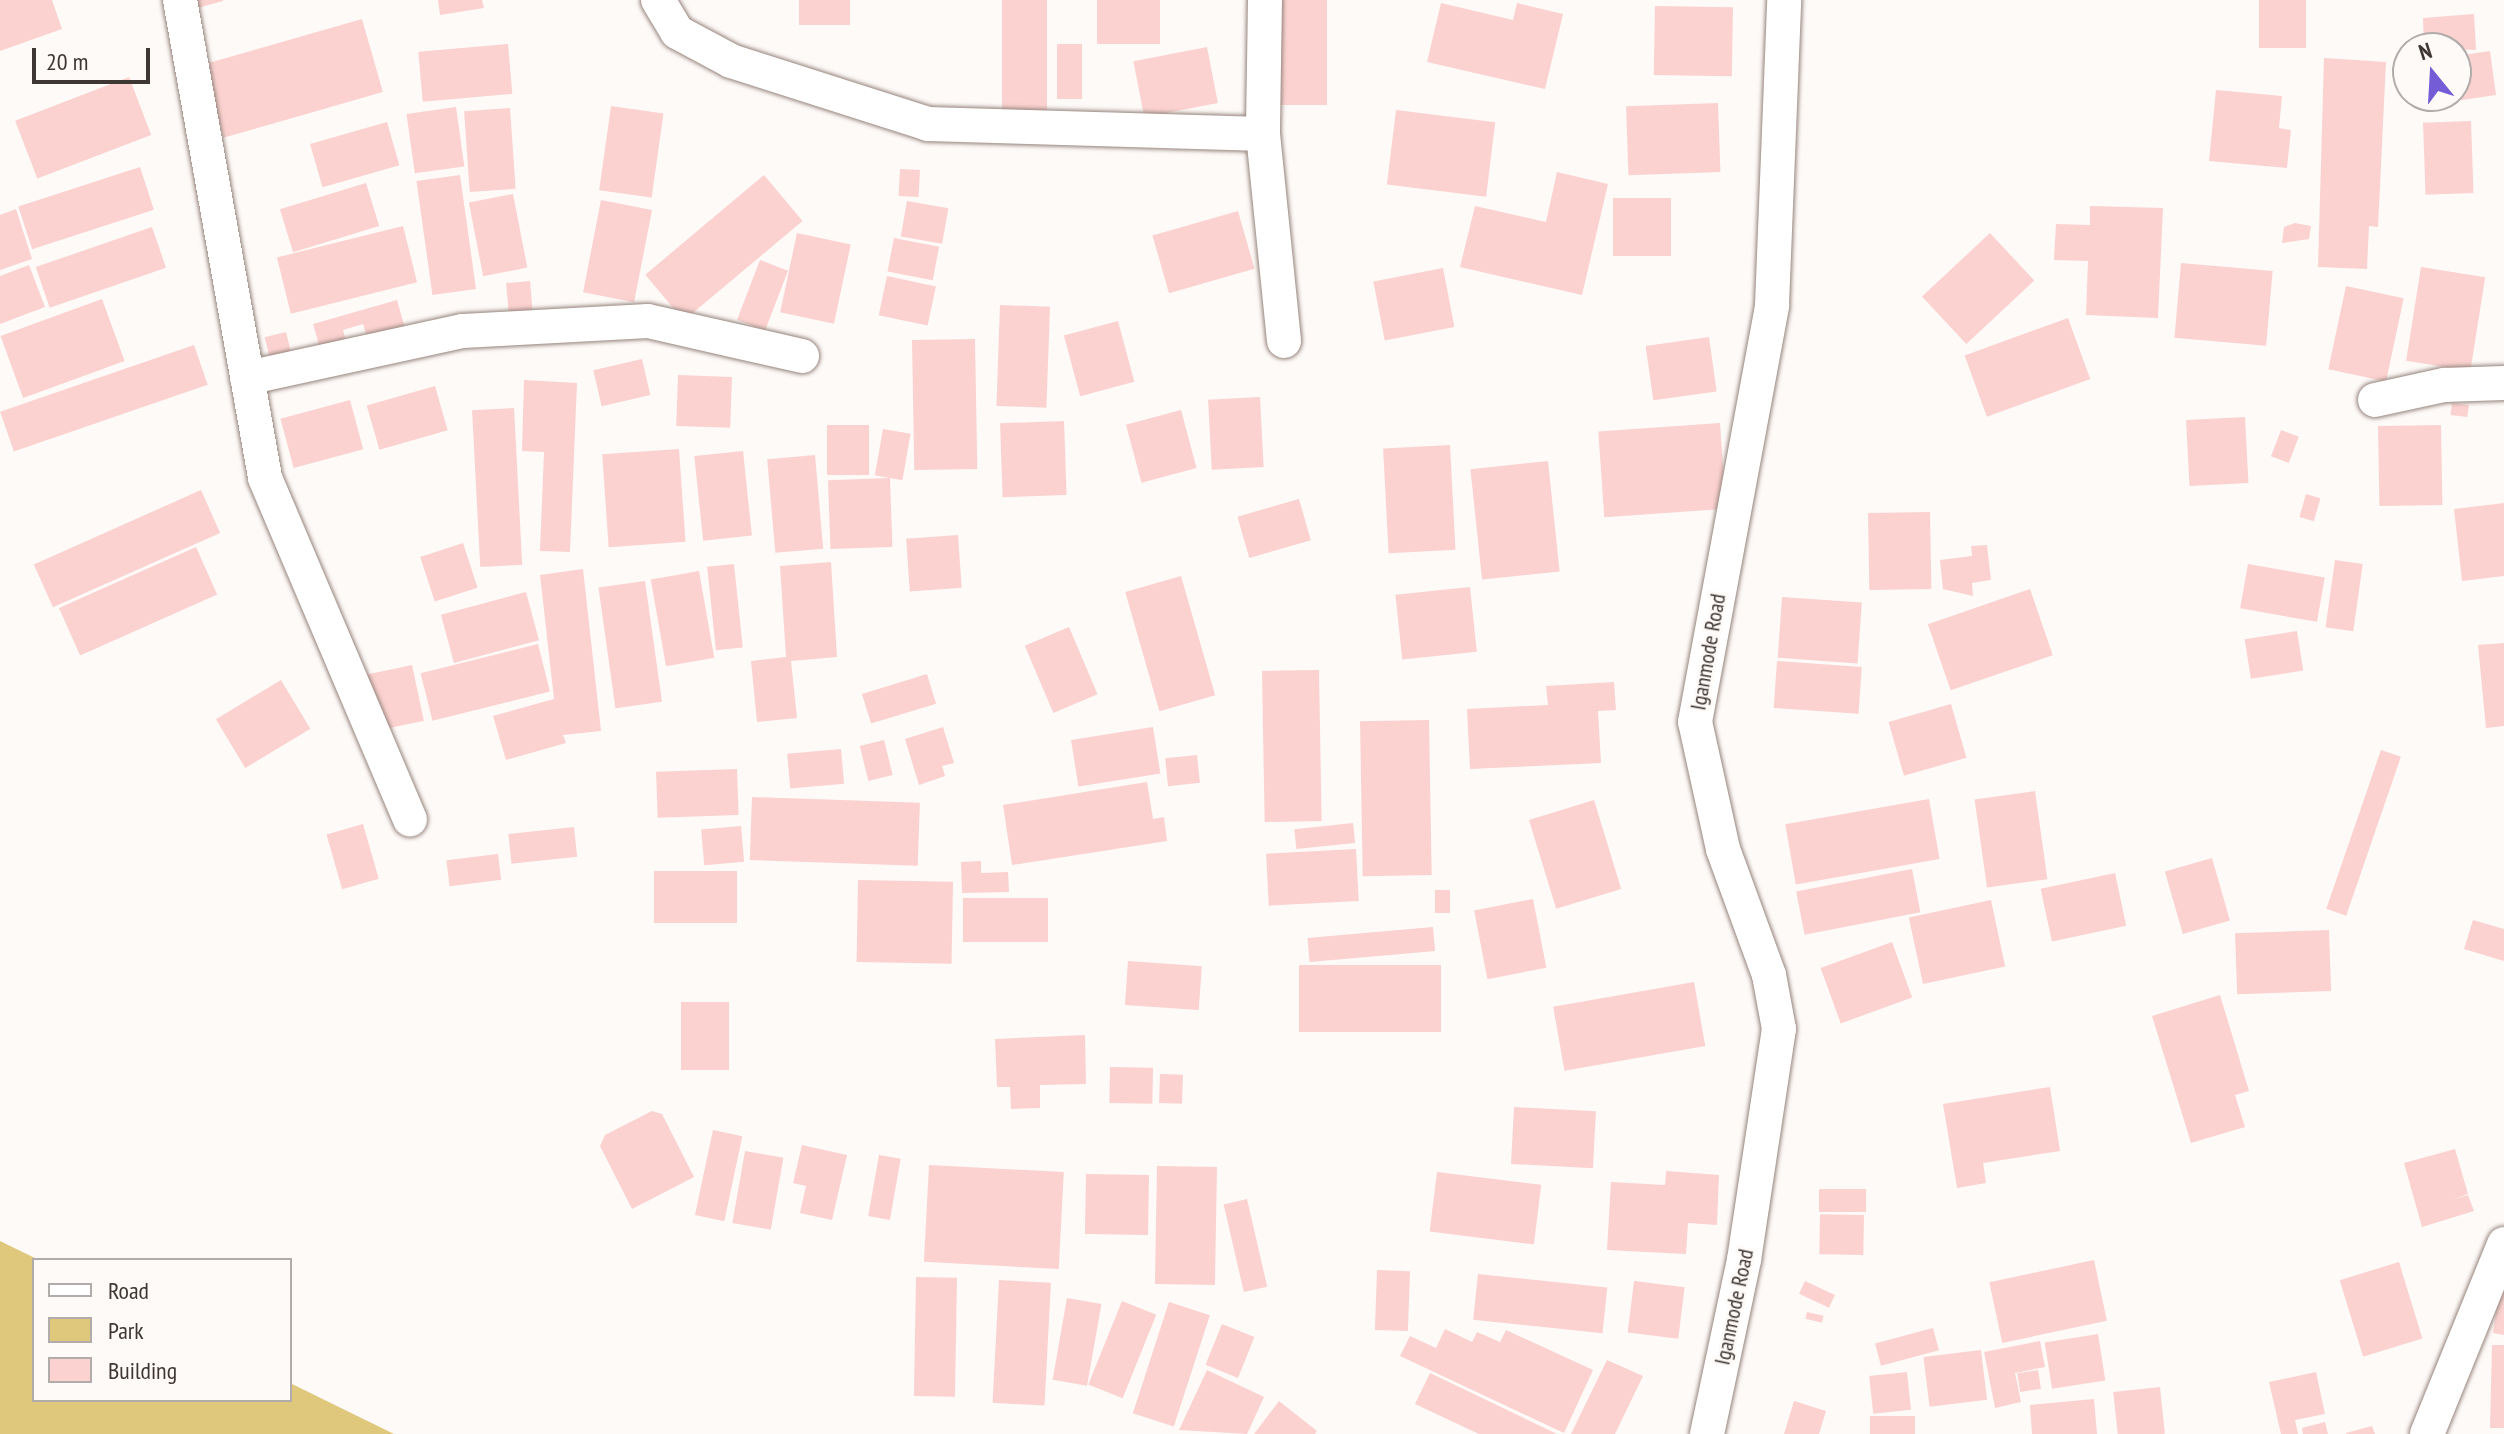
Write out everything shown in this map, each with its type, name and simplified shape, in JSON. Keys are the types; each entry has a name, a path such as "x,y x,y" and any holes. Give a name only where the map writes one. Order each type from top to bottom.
{"street":[{"path":"180,0 265,478 410,819"},
{"path":"658,0 677,32 731,61 928,124 1263,134"},
{"path":"1265,0 1263,134 1284,341"},
{"name":"Iganmode Road","path":"1707,1434 1744,1260 1779,1029 1769,975 1723,849 1695,722 1772,305 1784,0"},
{"path":"247,378 463,331 648,321 802,356"},
{"path":"2375,400 2444,385 2504,383"},
{"path":"2427,1434 2504,1244"}],"green space":[{"path":"0,1241 35,1258 32,1258 32,1402 292,1402 292,1384 394,1434 0,1434"}],"building":[{"path":"0,0 52,0 62,29 0,51"},
{"path":"191,0 223,0 223,1 194,9"},
{"path":"438,0 482,0 484,8 440,15"},
{"path":"799,0 850,0 850,25 799,25"},
{"path":"1002,0 1047,0 1047,115 1002,115"},
{"path":"1097,0 1160,0 1160,44 1097,44"},
{"path":"1275,0 1327,0 1327,105 1275,105"},
{"path":"2259,0 2306,0 2306,48 2259,48"},
{"path":"1441,3 1513,20 1517,3 1563,14 1545,89 1427,62"},
{"path":"1655,6 1733,7 1732,76 1654,75"},
{"path":"2474,14 2476,50 2472,50 2472,32 2423,32 2423,18"},
{"path":"362,19 383,92 223,138 202,65"},
{"path":"508,44 512,94 423,102 418,52"},
{"path":"1057,44 1082,44 1082,99 1057,99"},
{"path":"1207,47 1218,103 1144,117 1133,61"},
{"path":"2490,51 2496,95 2472,98 2472,54"},
{"path":"2324,58 2386,62 2378,227 2369,226 2367,269 2318,267"},
{"path":"129,77 151,135 37,179 15,121"},
{"path":"2216,90 2282,96 2279,128 2291,130 2287,168 2209,161"},
{"path":"1718,103 1720,172 1628,175 1626,106"},
{"path":"611,106 663,113 652,198 599,190"},
{"path":"456,107 464,166 415,173 406,114"},
{"path":"510,108 516,189 470,192 464,111"},
{"path":"1396,110 1495,122 1486,197 1387,184"},
{"path":"2471,121 2474,193 2426,195 2423,123"},
{"path":"387,122 399,165 323,187 310,144"},
{"path":"140,167 154,210 32,249 18,207"},
{"path":"900,169 920,170 919,197 899,196"},
{"path":"1557,172 1608,184 1582,295 1460,267 1475,206 1546,222"},
{"path":"460,175 476,289 432,295 416,181"},
{"path":"764,175 803,221 684,321 645,275"},
{"path":"366,183 379,226 293,252 280,209"},
{"path":"513,194 527,268 483,276 469,203"},
{"path":"1613,198 1671,198 1671,256 1613,256"},
{"path":"601,200 652,210 634,302 583,292"},
{"path":"907,201 948,208 942,244 901,236"},
{"path":"2090,206 2163,208 2158,318 2086,315 2088,261 2054,260 2056,224 2090,225"},
{"path":"16,209 32,259 0,270 0,215"},
{"path":"1238,211 1255,269 1169,293 1152,236"},
{"path":"2295,223 2311,226 2309,239 2282,243 2284,227"},
{"path":"403,226 417,282 291,314 277,257"},
{"path":"152,227 166,268 50,308 36,267"},
{"path":"797,233 851,244 834,324 780,312"},
{"path":"1990,233 2034,281 1966,344 1922,296"},
{"path":"894,238 939,247 933,280 888,271"},
{"path":"760,260 788,271 765,331 737,320"},
{"path":"2181,263 2273,271 2266,346 2174,338"},
{"path":"29,265 45,307 0,324 0,276"},
{"path":"2421,267 2485,277 2470,371 2406,361"},
{"path":"1443,268 1454,327 1385,340 1373,282"},
{"path":"887,276 936,286 928,326 879,315"},
{"path":"530,281 533,313 509,315 506,283"},
{"path":"2346,286 2404,298 2386,381 2328,369"},
{"path":"102,299 125,361 23,398 1,336"},
{"path":"397,300 406,332 369,343 363,324 343,330 347,344 321,352 313,324"},
{"path":"1000,305 1050,307 1046,408 996,406"},
{"path":"2068,318 2090,379 1987,417 1965,356"},
{"path":"1118,321 1134,382 1080,396 1064,335"},
{"path":"286,332 293,360 272,365 265,337"},
{"path":"1709,337 1717,391 1653,400 1646,346"},
{"path":"975,339 977,469 914,470 912,340"},
{"path":"194,345 208,385 14,451 0,412"},
{"path":"642,359 650,395 602,406 593,370"},
{"path":"678,375 732,377 730,428 676,426"},
{"path":"524,380 577,383 570,552 540,551 544,452 522,451"},
{"path":"435,386 448,430 379,450 367,406"},
{"path":"1260,397 1264,467 1212,470 1208,400"},
{"path":"350,400 363,449 294,468 280,419"},
{"path":"2452,403 2469,405 2467,417 2451,415"},
{"path":"514,408 522,565 480,567 472,410"},
{"path":"1181,410 1197,468 1141,483 1126,425"},
{"path":"2245,417 2248,483 2190,486 2186,420"},
{"path":"1064,421 1067,495 1003,497 1000,423"},
{"path":"1720,423 1726,509 1604,517 1598,432"},
{"path":"827,425 869,425 869,475 827,475"},
{"path":"2441,425 2442,505 2379,506 2378,426"},
{"path":"883,429 911,434 902,480 875,475"},
{"path":"2281,430 2299,437 2289,463 2271,456"},
{"path":"1450,445 1455,550 1389,553 1383,449"},
{"path":"679,449 685,542 609,547 602,454"},
{"path":"743,451 752,536 703,541 694,456"},
{"path":"815,455 823,549 775,553 767,459"},
{"path":"1548,461 1560,571 1482,580 1470,469"},
{"path":"890,478 892,547 830,549 828,480"},
{"path":"201,490 220,533 53,607 34,564"},
{"path":"2306,494 2320,498 2314,521 2299,517"},
{"path":"1299,499 1311,540 1249,558 1237,517"},
{"path":"2504,503 2504,576 2462,581 2454,509"},
{"path":"1930,512 1931,589 1869,590 1868,513"},
{"path":"958,535 962,588 910,591 906,539"},
{"path":"463,543 478,588 435,602 420,557"},
{"path":"1987,545 1991,580 1972,583 1973,596 1943,589 1940,560 1972,556 1971,546"},
{"path":"196,547 217,595 80,656 59,608"},
{"path":"2335,560 2363,564 2353,631 2326,627"},
{"path":"831,562 837,657 791,661 797,718 757,722 751,661 786,657 780,566"},
{"path":"734,564 743,648 716,650 707,567"},
{"path":"2248,564 2325,578 2317,622 2240,608"},
{"path":"583,569 601,731 563,735 566,743 506,760 493,716 554,699 540,575"},
{"path":"699,571 714,658 666,666 651,580"},
{"path":"1181,576 1215,695 1159,711 1125,592"},
{"path":"645,581 662,702 615,708 598,588"},
{"path":"1470,587 1477,652 1402,659 1395,595"},
{"path":"2030,589 2053,655 1951,690 1928,624"},
{"path":"526,592 539,640 454,663 441,615"},
{"path":"1782,597 1862,603 1858,663 1778,658"},
{"path":"1069,627 1098,694 1053,713 1025,646"},
{"path":"2297,631 2303,671 2251,679 2245,639"},
{"path":"2504,643 2504,726 2486,728 2478,645"},
{"path":"538,644 550,692 432,721 421,673"},
{"path":"1777,661 1862,667 1859,714 1774,708"},
{"path":"412,665 424,721 377,731 365,675"},
{"path":"1319,670 1322,821 1265,822 1262,671"},
{"path":"927,674 936,704 871,724 862,694"},
{"path":"281,680 310,729 245,768 216,719"},
{"path":"1614,682 1616,710 1598,711 1601,763 1470,769 1467,709 1548,705 1546,686"},
{"path":"1951,704 1966,758 1904,776 1889,722"},
{"path":"1429,720 1432,875 1363,876 1360,721"},
{"path":"943,727 954,763 942,766 945,776 919,785 905,739"},
{"path":"1153,727 1160,773 1078,786 1071,740"},
{"path":"884,740 893,775 868,781 860,746"},
{"path":"841,749 844,784 790,789 787,754"},
{"path":"2381,750 2401,757 2346,916 2326,909"},
{"path":"1197,755 1200,783 1168,786 1165,758"},
{"path":"737,769 739,815 658,818 656,772"},
{"path":"1147,782 1153,819 1164,817 1167,841 1012,865 1003,805"},
{"path":"2035,791 2047,879 1987,888 1975,799"},
{"path":"752,797 920,803 918,866 750,860"},
{"path":"1929,799 1940,859 1796,884 1785,824"},
{"path":"1594,800 1621,889 1556,909 1529,820"},
{"path":"1353,823 1355,843 1296,849 1294,829"},
{"path":"363,824 379,879 342,889 326,834"},
{"path":"741,826 744,862 704,865 701,829"},
{"path":"574,827 577,857 511,864 508,834"},
{"path":"1356,849 1359,901 1269,906 1266,854"},
{"path":"498,854 501,880 450,886 446,860"},
{"path":"2212,858 2230,920 2183,934 2165,872"},
{"path":"981,861 981,873 1008,872 1009,892 962,893 961,862"},
{"path":"1912,869 1920,912 1805,935 1796,892"},
{"path":"654,871 737,871 737,923 654,923"},
{"path":"2115,873 2126,926 2052,942 2041,889"},
{"path":"858,880 953,882 952,964 857,962"},
{"path":"1435,890 1450,890 1450,913 1435,913"},
{"path":"963,898 1048,898 1048,942 963,942"},
{"path":"1533,899 1546,968 1487,979 1474,910"},
{"path":"1991,900 2005,967 1923,984 1909,917"},
{"path":"2473,920 2504,929 2504,961 2464,949"},
{"path":"1433,927 1435,951 1310,962 1307,938"},
{"path":"2329,930 2331,991 2237,994 2235,933"},
{"path":"1892,942 1912,997 1841,1023 1821,968"},
{"path":"1128,961 1202,966 1199,1010 1125,1005"},
{"path":"1299,965 1441,965 1441,1032 1299,1032"},
{"path":"1694,982 1705,1046 1564,1071 1553,1007"},
{"path":"2220,995 2249,1091 2235,1095 2245,1127 2191,1143 2152,1016"},
{"path":"681,1002 729,1002 729,1070 681,1070"},
{"path":"1085,1035 1086,1084 1040,1085 1040,1108 1011,1109 1010,1087 997,1087 995,1039"},
{"path":"1110,1067 1153,1068 1152,1104 1109,1103"},
{"path":"1160,1074 1183,1075 1182,1104 1159,1103"},
{"path":"2050,1087 2060,1151 1983,1163 1986,1183 1957,1188 1943,1104"},
{"path":"1514,1107 1596,1111 1593,1168 1511,1164"},
{"path":"652,1111 662,1114 694,1177 632,1209 600,1146 605,1135"},
{"path":"713,1130 742,1136 724,1221 695,1215"},
{"path":"802,1145 847,1155 832,1220 800,1213 806,1186 793,1183"},
{"path":"2455,1149 2468,1194 2452,1200 2468,1195 2474,1211 2422,1227 2404,1163"},
{"path":"745,1151 783,1158 771,1230 732,1223"},
{"path":"879,1155 901,1159 890,1220 868,1216"},
{"path":"929,1165 1064,1172 1059,1269 924,1262"},
{"path":"1157,1166 1217,1167 1215,1285 1155,1284"},
{"path":"1666,1171 1719,1175 1717,1225 1688,1223 1686,1254 1607,1250 1611,1182 1665,1185"},
{"path":"1437,1172 1541,1185 1534,1244 1430,1232"},
{"path":"1086,1174 1149,1175 1148,1235 1085,1234"},
{"path":"1819,1189 1866,1189 1866,1212 1819,1212"},
{"path":"1247,1199 1267,1287 1244,1292 1224,1204"},
{"path":"1820,1214 1864,1215 1863,1255 1819,1254"},
{"path":"2094,1260 2107,1321 2002,1343 1989,1282"},
{"path":"2399,1262 2422,1339 2363,1357 2340,1280"},
{"path":"1377,1270 1410,1271 1408,1331 1375,1330"},
{"path":"1478,1274 1607,1288 1602,1333 1473,1320"},
{"path":"916,1277 957,1278 955,1397 914,1396"},
{"path":"999,1280 1051,1283 1044,1406 993,1403"},
{"path":"2501,1280 2504,1281 2504,1335 2493,1333"},
{"path":"1634,1281 1685,1287 1678,1339 1628,1333"},
{"path":"1805,1281 1835,1295 1829,1308 1799,1294"},
{"path":"1067,1298 1101,1304 1087,1386 1053,1380"},
{"path":"1122,1301 1156,1315 1123,1398 1088,1384"},
{"path":"1169,1302 1210,1315 1174,1427 1133,1413"},
{"path":"1807,1312 1824,1316 1822,1323 1805,1319"},
{"path":"1222,1324 1254,1337 1238,1378 1206,1365"},
{"path":"1933,1328 1939,1350 1881,1366 1875,1344"},
{"path":"1445,1329 1472,1342 1477,1332 1500,1342 1506,1330 1593,1370 1564,1433 1400,1356 1410,1336 1436,1348"},
{"path":"2098,1334 2105,1380 2052,1389 2045,1342"},
{"path":"2040,1341 2045,1367 2015,1373 2021,1402 1995,1408 1984,1352"},
{"path":"2492,1345 2504,1345 2504,1428 2490,1428"},
{"path":"1981,1350 1987,1400 1930,1407 1923,1357"},
{"path":"1607,1360 1643,1376 1615,1434 1571,1434"},
{"path":"1207,1370 1264,1397 1247,1434 1179,1430"},
{"path":"2038,1370 2041,1389 2020,1392 2017,1373"},
{"path":"1907,1372 1911,1410 1873,1414 1869,1376"},
{"path":"2316,1372 2325,1414 2295,1420 2298,1434 2281,1434 2269,1382"},
{"path":"1430,1373 1557,1434 1479,1434 1415,1404"},
{"path":"2160,1387 2165,1434 2118,1434 2113,1392"},
{"path":"2094,1399 2097,1434 2032,1434 2030,1405"},
{"path":"1279,1401 1317,1431 1315,1434 1254,1434"},
{"path":"1794,1401 1826,1411 1819,1434 1784,1434"},
{"path":"1870,1416 1915,1416 1915,1434 1870,1434"},
{"path":"2325,1422 2328,1434 2303,1434 2302,1428"},
{"path":"2372,1426 2375,1434 2346,1434 2346,1433"}]}
